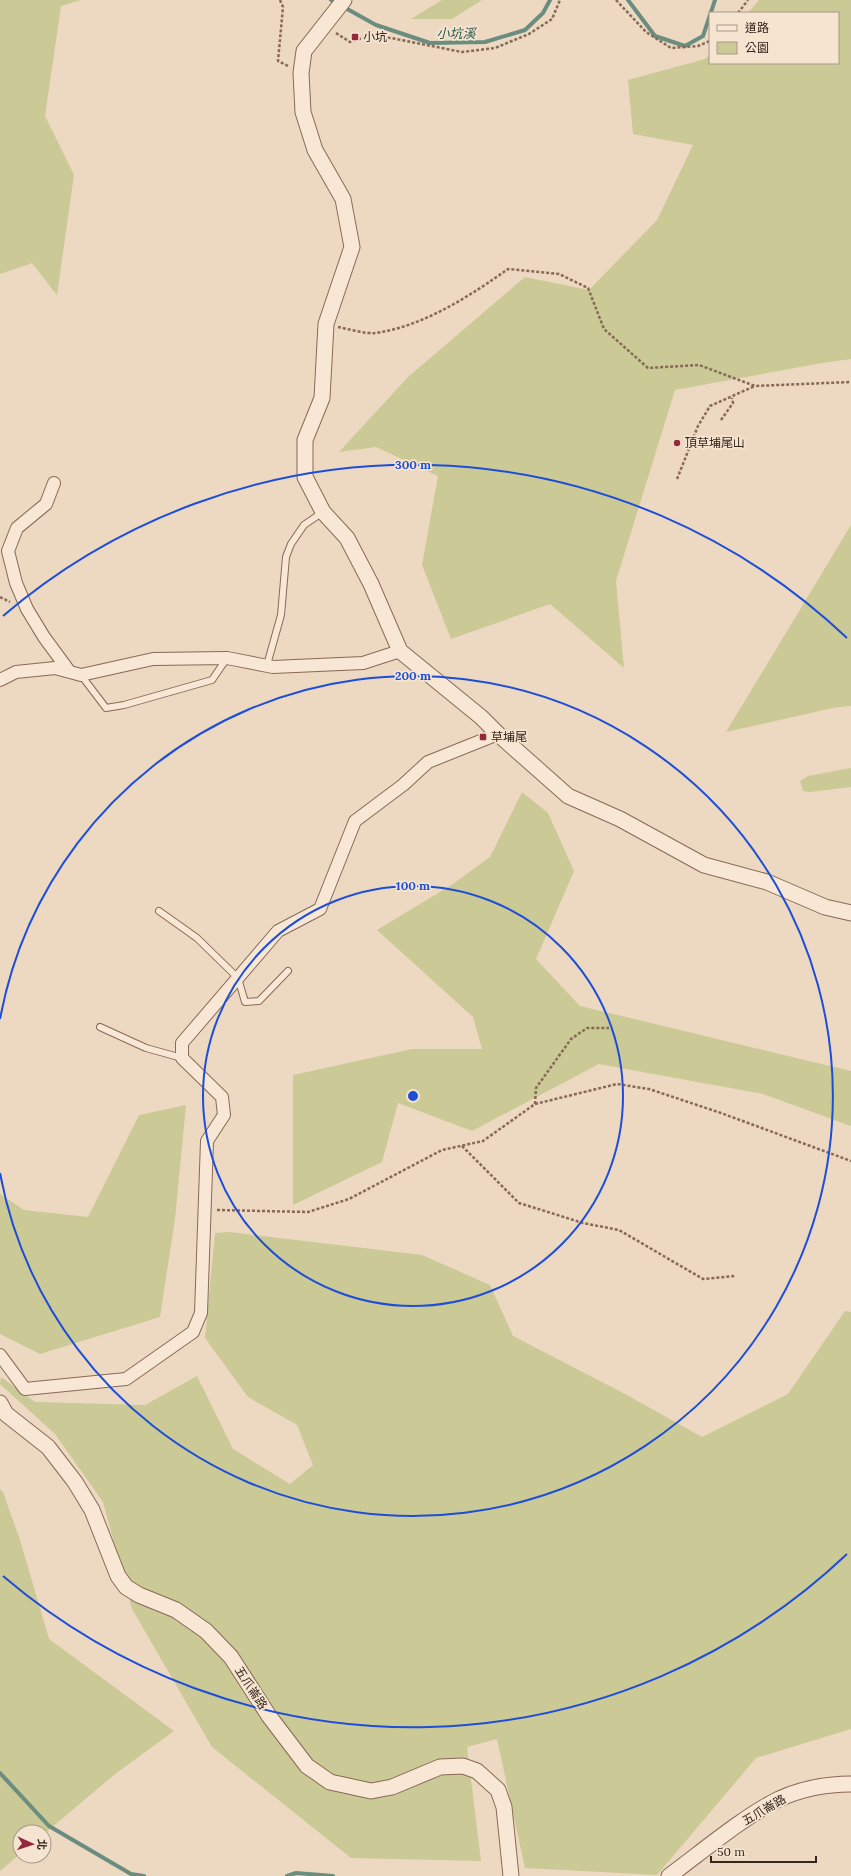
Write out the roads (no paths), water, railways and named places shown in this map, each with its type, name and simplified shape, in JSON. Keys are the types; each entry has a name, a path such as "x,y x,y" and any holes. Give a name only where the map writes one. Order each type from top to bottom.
{"street":[{"path":"344,0 304,51 301,73 303,112 315,150 344,200 352,247 326,324 322,398 305,440 305,477 323,512 347,538 371,584 400,651 481,717 568,796 620,819 704,865 767,882 825,908 851,913"},
{"path":"54,483 46,504 17,528 8,552 16,583 27,609 68,672"},
{"path":"0,680 16,672 55,668 81,675 153,659 227,658 273,667 363,663 400,651"},
{"path":"0,1355 25,1389 79,1385 126,1379 193,1332 201,1313 207,1141 224,1115 222,1098 182,1058 182,1043 278,931 320,909 355,821 403,785 428,762 498,734"},
{"name":"五爪崙路","path":"0,1403 6,1414 48,1447 75,1482 92,1510 118,1576 126,1587 139,1595 176,1610 206,1631 231,1657 269,1716 307,1766 330,1782 371,1791 392,1787 440,1767 463,1766 477,1771 498,1790 504,1807 512,1876"},
{"name":"五爪崙路","path":"669,1876 752,1815 780,1798 814,1788 851,1784"}],"lane":[{"path":"267,665 281,615 286,557 291,544 304,525 323,512"},
{"path":"81,675 106,708 124,705 212,680 227,658"},
{"path":"159,910 197,938 238,978 244,1002 259,1001 288,971"},
{"path":"100,1027 146,1048 182,1058"}],"waterway":[{"name":"小坑溪","path":"331,0 376,25 430,43 485,42 525,30 543,13 550,0"},
{"name":"小坑溪","path":"628,0 655,36 685,46 703,36 709,18"},
{"name":"小坑溪","path":"711,12 715,0"},
{"path":"0,1773 49,1826 131,1874 144,1876"},
{"path":"287,1876 296,1873 333,1876"}],"place":[{"name":"小坑","path":"355,37"},
{"name":"頂草埔尾山","path":"677,443"},
{"name":"草埔尾","path":"483,737"}]}
